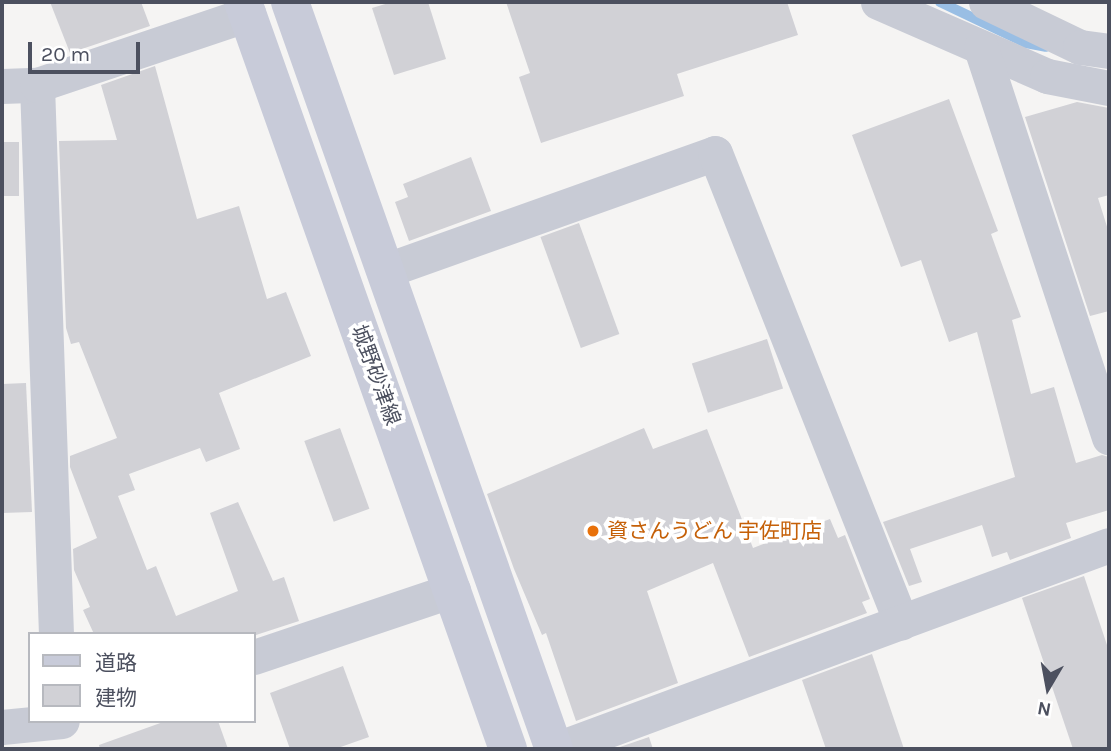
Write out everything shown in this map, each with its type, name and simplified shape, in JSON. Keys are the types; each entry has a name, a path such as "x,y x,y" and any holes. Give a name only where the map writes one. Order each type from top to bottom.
{"main road":[{"path":"290,2 556,749"},
{"name":"城野砂津線","path":"246,8 508,749"}],"street":[{"path":"878,2 1047,76 1109,88"},
{"path":"986,2 1080,47 1109,51"},
{"path":"2,86 37,85 246,8"},
{"path":"981,48 1109,437"},
{"path":"37,85 56,632"},
{"path":"387,270 715,153 901,622"},
{"path":"556,749 1109,545"},
{"path":"256,656 453,590"},
{"path":"2,727 62,728"}],"building":[{"path":"50,2 141,2 150,26 70,53"},
{"path":"392,2 428,2 446,59 394,75 372,8"},
{"path":"506,2 787,2 798,35 677,74 684,96 541,143 519,77 530,73"},
{"path":"155,66 197,219 239,206 267,299 286,292 311,356 219,393 240,449 206,462 200,448 129,474 135,490 118,496 147,570 156,566 176,616 238,591 210,513 238,502 273,581 284,577 299,621 256,635 256,632 93,632 83,610 90,607 74,570 73,549 97,538 70,467 70,456 117,438 79,342 71,344 66,328 59,141 117,140 101,85"},
{"path":"949,99 998,231 991,234 1021,317 1012,320 1031,394 1054,387 1076,463 1102,455 1109,457 1109,510 1066,523 1071,538 1010,560 1007,552 992,557 982,525 910,549 922,582 909,586 883,522 1015,477 977,332 949,342 921,260 901,267 852,135"},
{"path":"1077,102 1109,108 1109,195 1098,198 1109,233 1109,311 1090,316 1025,117"},
{"path":"2,142 19,142 19,196 2,196"},
{"path":"471,157 491,211 409,241 395,202 408,197 403,184"},
{"path":"579,223 619,334 581,348 540,237"},
{"path":"767,339 783,388 708,413 692,363"},
{"path":"26,383 32,512 2,513 2,384"},
{"path":"340,428 369,509 334,522 304,441"},
{"path":"644,428 653,449 707,429 753,548 830,519 838,538 845,535 870,599 862,602 867,613 749,657 713,563 647,591 678,683 576,721 546,633 542,635 514,569 487,494"},
{"path":"1084,576 1109,651 1109,749 1073,749 1022,598"},
{"path":"872,654 904,749 826,749 802,680"},
{"path":"343,666 369,737 335,749 290,749 270,693"},
{"path":"160,723 219,723 228,749 100,749 99,745"},
{"path":"649,737 653,749 614,749"}],"waterway":[{"path":"940,2 1026,43 1046,47"}],"place":[{"name":"資さんうどん 宇佐町店","path":"593,531"}]}
